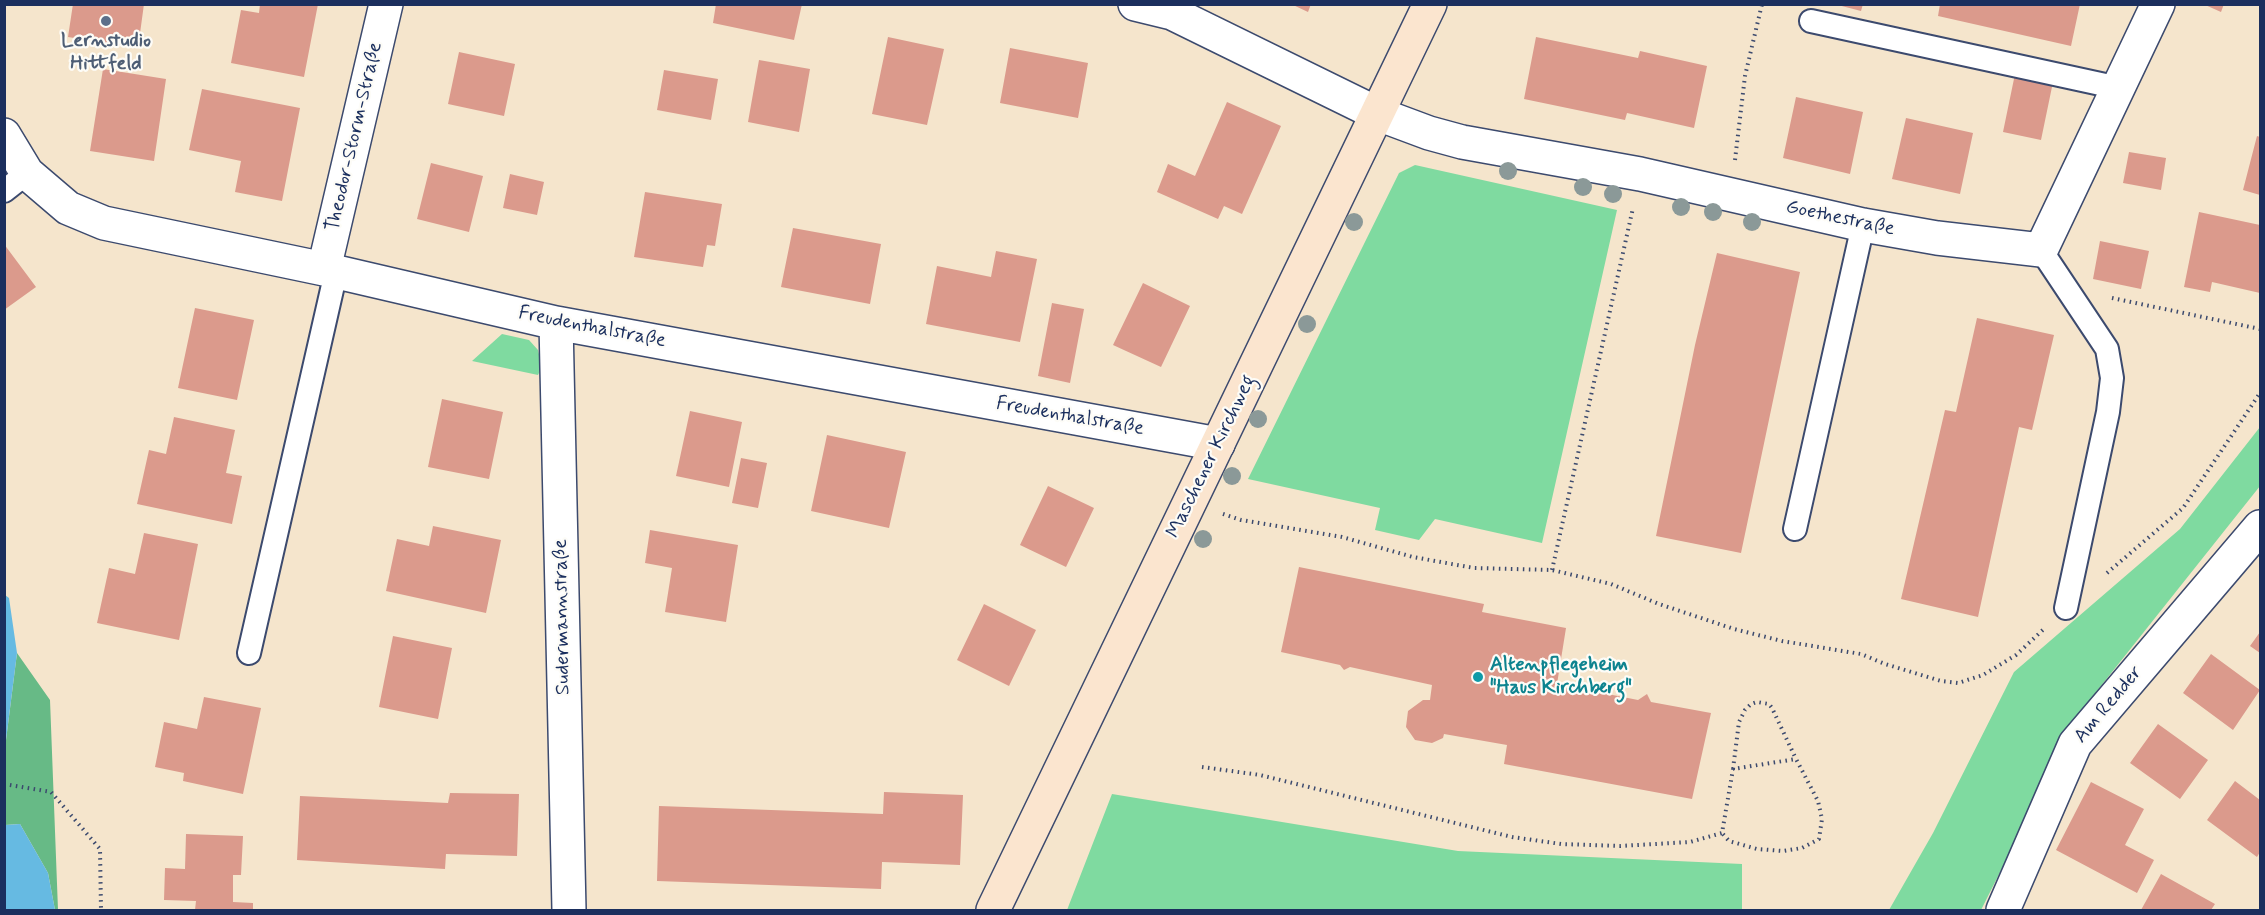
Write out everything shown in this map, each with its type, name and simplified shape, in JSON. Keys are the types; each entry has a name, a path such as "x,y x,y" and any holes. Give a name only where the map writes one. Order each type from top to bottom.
{"street":[{"name":"Theodor-Storm-Straße","path":"330,271 386,4"},
{"name":"Goethestraße","path":"1135,4 1172,13 1378,114 1429,133 1640,174 1863,225 1938,238 2041,250"},
{"name":"Maschener Kirchweg","path":"993,910 1430,4"},
{"path":"2041,250 2158,4"},
{"name":"Freudenthalstraße","path":"4,135 16,182 104,223 330,271 556,323 1218,444"},
{"name":"Sudermannstraße","path":"556,323 569,910"},
{"name":"Am Redder","path":"2003,910 2074,744 2260,527"}],"lane":[{"path":"1811,21 2119,88"},
{"path":"1795,529 1863,225"},
{"path":"2041,250 2108,350 2112,378 2108,412 2066,608"},
{"path":"249,653 330,271"}],"path":[{"path":"1731,195 1744,76 1762,4"},
{"path":"1552,570 1640,174"},
{"path":"2070,292 2096,294 2260,329"},
{"path":"1190,503 1241,520 1342,537 1413,557 1474,568 1552,570 1611,584 1659,604 1734,629 1782,641 1861,654 1885,664 1941,681 1958,683 1983,675 2016,655 2066,608 2183,508 2260,393"},
{"path":"1757,702 1769,704 1818,801 1822,819 1819,839 1802,848 1783,851 1757,849 1729,841 1722,833 1739,722 1751,704 1757,702"},
{"path":"1733,769 1796,759"},
{"path":"1202,767 1260,775 1512,837 1561,844 1651,845 1690,842 1722,833"},
{"path":"4,784 51,792 100,849 101,910"}],"green space":[{"path":"1415,165 1617,210 1542,543 1435,519 1419,540 1375,530 1380,508 1248,479 1399,173"},
{"path":"502,334 529,340 538,350 542,367 538,375 472,361"},
{"path":"2260,427 2260,486 2081,711 1981,910 1889,910 1933,833 2014,672 2180,529"},
{"path":"17,653 50,700 58,910 55,910 48,873 20,824 5,825 5,748"},
{"path":"1112,794 1458,851 1742,864 1742,910 1067,910"}],"water":[{"path":"5,595 9,598 17,653 5,748"},
{"path":"20,824 48,873 55,910 5,910 5,825"}],"building":[{"name":"Lernstudio Hittfeld","path":"73,4 144,4 138,48 68,37"},
{"path":"260,4 318,4 304,77 231,63 241,10 259,13"},
{"path":"716,4 802,4 794,40 713,23"},
{"path":"1291,4 1311,4 1308,12"},
{"path":"1834,4 1863,4 1861,11"},
{"path":"1940,4 2080,4 2071,46 1938,16"},
{"path":"2203,4 2224,4 2221,12"},
{"path":"888,37 944,49 927,125 872,114"},
{"path":"1536,37 1638,58 1640,51 1707,66 1694,128 1627,113 1625,120 1524,99"},
{"path":"1010,48 1088,63 1078,118 1000,103"},
{"path":"459,52 515,64 504,116 448,104"},
{"path":"759,60 810,69 799,132 748,122"},
{"path":"103,69 166,79 154,161 90,151"},
{"path":"664,70 718,79 711,120 657,110"},
{"path":"2015,74 2053,82 2041,140 2003,132"},
{"path":"202,89 300,108 282,201 235,192 241,161 189,150"},
{"path":"1796,97 1863,112 1850,174 1783,158"},
{"path":"1227,102 1281,126 1242,214 1224,206 1218,219 1157,192 1168,164 1195,176"},
{"path":"1906,118 1973,133 1960,194 1892,179"},
{"path":"2257,136 2260,137 2260,195 2243,190"},
{"path":"2129,152 2166,158 2161,190 2123,183"},
{"path":"431,163 483,176 469,232 417,219"},
{"path":"510,174 544,182 537,215 503,208"},
{"path":"645,192 722,204 715,246 707,245 703,267 634,257"},
{"path":"2199,212 2260,225 2260,293 2212,282 2210,292 2184,287"},
{"path":"793,228 881,244 870,304 781,287"},
{"path":"2100,241 2149,251 2141,289 2093,279"},
{"path":"4,244 36,287 4,310"},
{"path":"996,251 1037,259 1020,342 926,324 937,266 991,277"},
{"path":"1717,253 1800,272 1741,553 1656,536 1695,345"},
{"path":"1143,283 1190,306 1161,367 1113,345"},
{"path":"1052,303 1084,309 1070,383 1038,376"},
{"path":"195,308 254,320 237,400 178,388"},
{"path":"1977,318 2054,335 2032,430 2019,427 1978,617 1901,599 1945,410 1956,412"},
{"path":"442,399 503,412 489,479 428,467"},
{"path":"690,411 742,422 729,487 676,476"},
{"path":"174,417 235,430 226,473 242,476 232,524 137,504 149,450 166,454"},
{"path":"827,435 906,452 889,528 811,511"},
{"path":"741,458 767,463 758,508 732,503"},
{"path":"1048,486 1094,508 1066,567 1020,545"},
{"path":"433,526 501,540 486,613 386,591 397,539 429,546"},
{"path":"650,530 738,545 726,622 665,612 672,568 645,563"},
{"path":"144,533 198,544 179,640 97,623 109,568 135,574"},
{"name":"Altenpflegeheim \"Haus Kirchberg\"","path":"1299,567 1484,604 1482,612 1566,628 1557,684 1638,700 1647,694 1651,702 1711,713 1692,799 1504,764 1507,745 1444,734 1443,738 1432,743 1415,740 1406,727 1408,711 1423,700 1430,700 1432,685 1350,667 1344,670 1340,665 1281,652"},
{"path":"984,604 1036,630 1009,686 957,660"},
{"path":"2260,632 2260,653 2250,646"},
{"path":"393,636 452,648 438,719 379,707"},
{"path":"2211,654 2260,690 2233,730 2183,693"},
{"path":"204,697 261,708 243,794 183,781 184,773 155,767 164,722 197,729"},
{"path":"2158,724 2208,760 2180,799 2130,763"},
{"path":"2235,781 2260,800 2260,852 2257,857 2207,820"},
{"path":"2091,782 2144,809 2125,845 2154,860 2137,893 2056,850"},
{"path":"884,792 963,795 960,865 882,862 881,889 657,881 659,806 883,814"},
{"path":"450,793 519,794 517,856 446,854 445,869 297,860 300,796 448,803"},
{"path":"186,834 243,836 241,875 233,875 233,902 253,903 253,910 195,910 196,901 164,900 165,868 185,869"},
{"path":"2161,874 2215,904 2211,910 2141,910"}],"place":[{"name":"Lernstudio Hittfeld","path":"106,21"},
{"name":"Altenpflegeheim \"Haus Kirchberg\"","path":"1478,677"}]}
